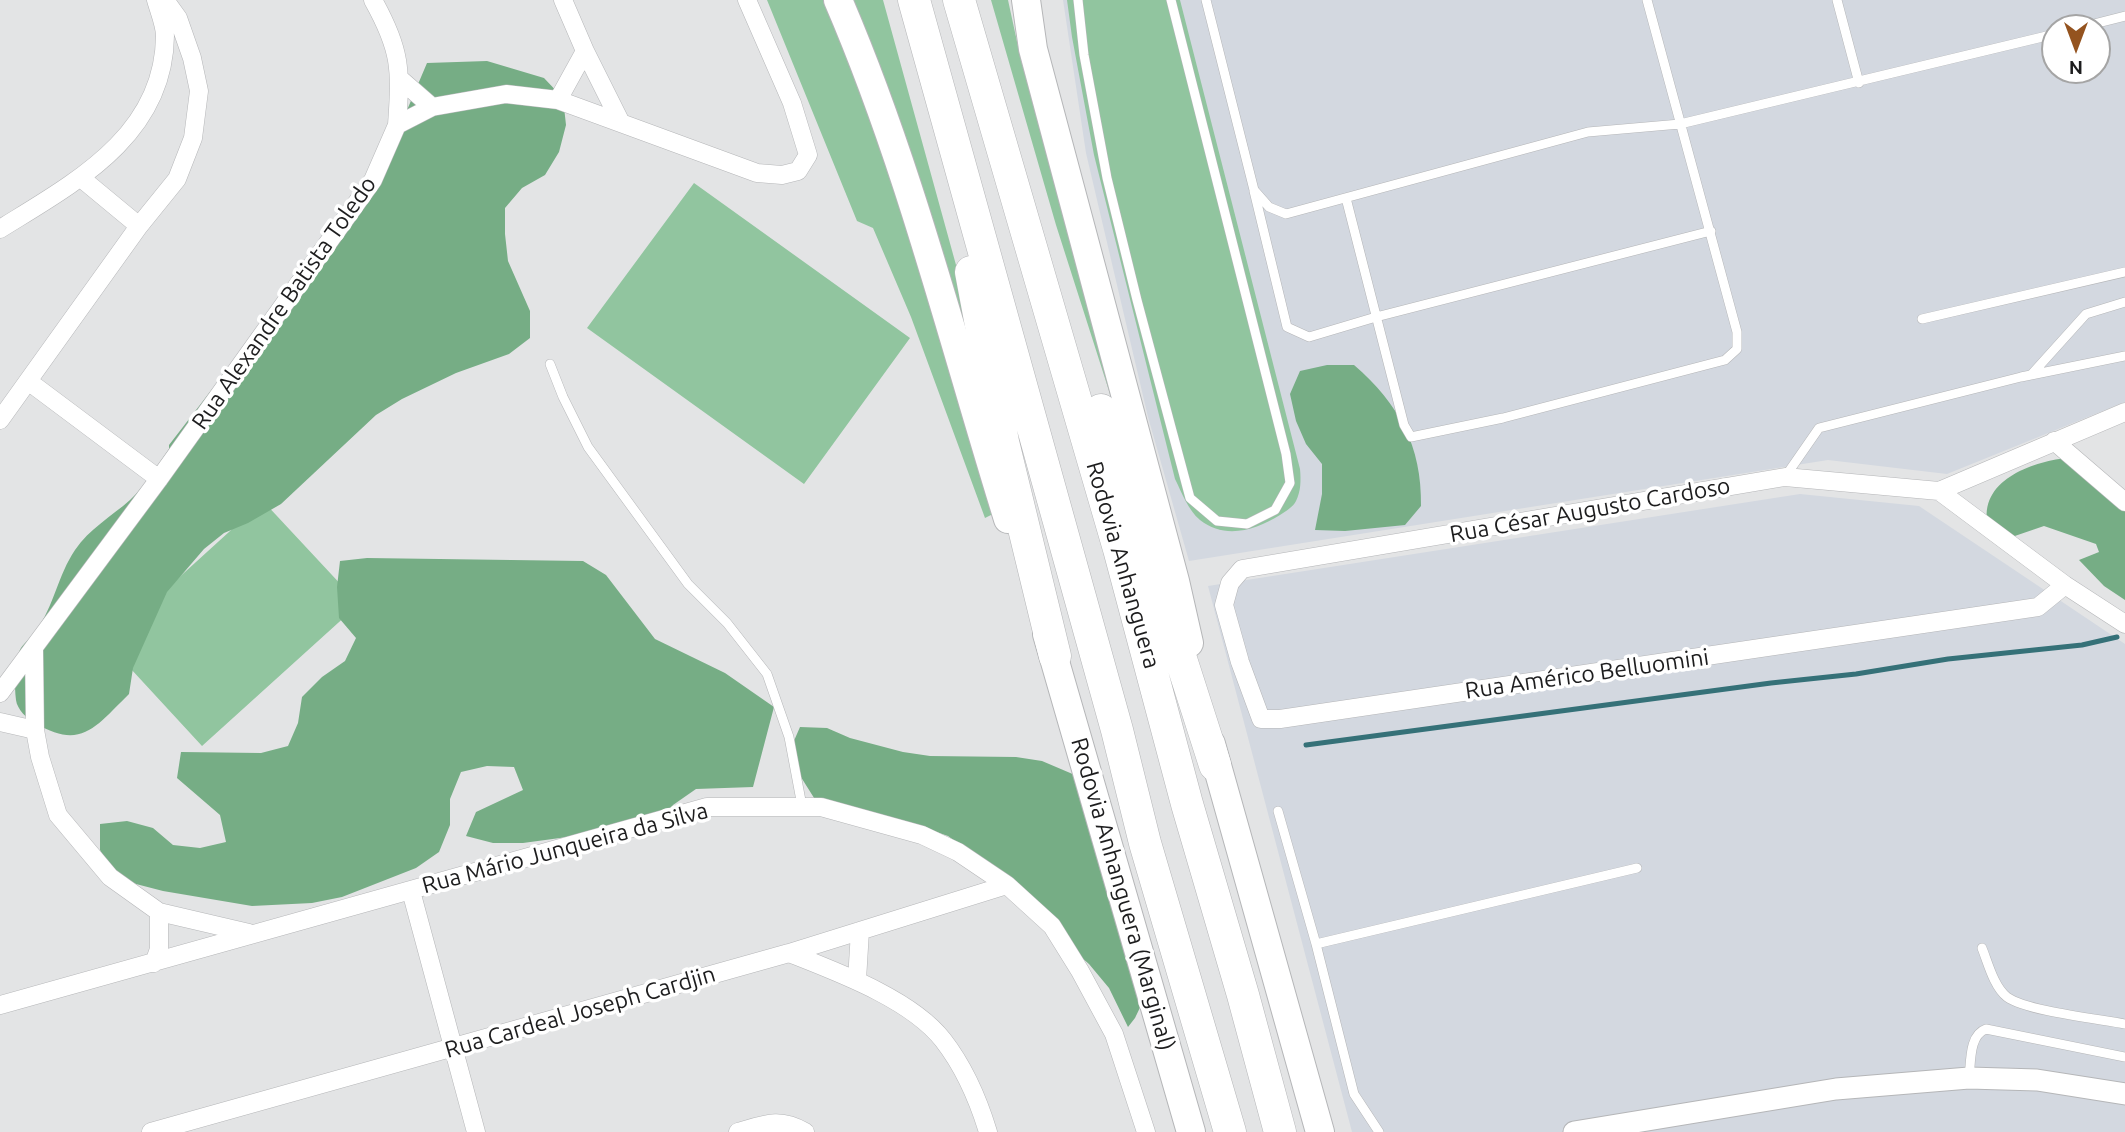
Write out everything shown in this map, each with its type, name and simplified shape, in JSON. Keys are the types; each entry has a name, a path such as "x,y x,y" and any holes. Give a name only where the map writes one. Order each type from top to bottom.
{"highway":[{"name":"Rodovia Anhanguera (Marginal)","path":"838,0 883,118 1024,569 1055,656 1191,1132"},
{"path":"914,0 1117,730 1145,843 1230,1132"},
{"name":"Rodovia Anhanguera","path":"959,0 1115,536 1187,804 1280,1132"},
{"path":"976,0 1038,214 1215,765 1321,1131"},
{"path":"1026,0 1033,49 1175,581 1215,765"},
{"path":"923,30 937,121 960,213 1003,442 1055,656"}],"street":[{"path":"0,229 81,178 123,141 143,115 161,74 165,34 156,0"},
{"path":"0,420 139,226 177,179 193,138 199,91 192,58 178,18 165,0"},
{"name":"Rua Alexandre Batista Toledo","path":"0,693 159,479 373,180 397,125 400,79 398,60 388,27 373,0"},
{"path":"563,0 584,51 620,121"},
{"path":"397,125 432,107 506,94 558,100 757,173 782,175 798,171 808,155 792,103 747,0"},
{"path":"558,100 584,51"},
{"path":"400,79 432,107"},
{"path":"81,178 139,226"},
{"path":"28,381 159,479"},
{"path":"2125,412 1939,491 2066,585 2125,624"},
{"path":"2054,441 2125,502"},
{"name":"Rua César Augusto Cardoso","path":"1242,569 1785,477 1939,491"},
{"name":"Rua Américo Belluomini","path":"1242,569 1230,583 1224,605 1240,662 1261,719 1280,719 2038,607 2066,585"},
{"path":"34,648 35,730 58,815 110,877 159,912 253,934"},
{"path":"0,722 35,730"},
{"name":"Rua Mário Junqueira da Silva","path":"0,1006 707,807 821,807 922,835 958,852 1007,885 1052,926 1114,1034 1146,1132"},
{"name":"Rua Cardeal Joseph Cardjin","path":"151,1132 789,953 1007,885"},
{"path":"411,891 476,1132"},
{"path":"154,963 159,949 159,912"},
{"path":"857,980 860,931"},
{"path":"789,953 857,980 905,1007 942,1037 962,1067 988,1132"},
{"path":"0,991 24,999"},
{"path":"1574,1132 1836,1089 1969,1078 2036,1080 2125,1094"},
{"path":"738,1132 767,1124 790,1124 805,1132"}],"lane":[{"path":"1078,0 1084,55 1108,178 1137,300 1190,498 1217,522 1247,524 1275,510 1290,483 1286,453 1171,0"},
{"path":"1206,0 1287,327 1309,337 1376,317 1711,231"},
{"path":"1346,198 1404,425 1411,436 1516,415 1725,360 1737,349 1737,331 1647,0"},
{"path":"1836,0 1859,83"},
{"path":"1254,190 1269,207 1286,214 1588,132 1680,124 2041,38"},
{"path":"1922,319 2125,272"},
{"path":"2031,375 2086,314 2125,302"},
{"path":"1785,477 1819,428 2031,375 2125,356"},
{"path":"550,364 588,447 688,584 727,622 767,674 789,737 802,806"},
{"path":"1278,811 1316,944 1354,1094 1379,1132"},
{"path":"1316,944 1637,868"},
{"path":"1982,948 1994,978 2006,996 2026,1005 2125,1024"},
{"path":"1969,1078 1974,1040 1980,1031 1986,1028 2125,1057"}],"shaded area":[{"path":"1063,0 2125,0 2125,402 1947,474 1828,460 1189,561 1148,417 1086,153"},
{"path":"1800,494 1919,506 2125,644 2125,1132 1352,1132 1208,586"}],"green space":[{"path":"767,0 824,0 866,103 997,512 985,518 911,317 873,228 857,221"},
{"path":"848,0 883,0 956,265 993,431"},
{"path":"991,0 1008,0 1021,60 1133,466 1056,225"},
{"path":"1067,0 1180,0 1300,469 1300,489 1295,503 1261,525 1240,531 1220,530 1210,526 1192,511 1175,479 1094,155"},
{"path":"487,61 544,78 563,98 566,125 559,152 545,175 522,188 505,208 508,261 530,311 530,338 509,354 456,373 376,415 281,504 224,533 204,549 167,592 133,668 129,694 97,725 77,735 65,735 32,721 20,710 16,700 15,676 19,652 42,621 75,550 94,529 141,488 169,449 169,445 382,169 427,63"},
{"path":"694,183 910,338 804,484 587,328"},
{"path":"1327,365 1354,365 1384,395 1405,428 1417,464 1421,506 1405,525 1345,531 1315,530 1322,494 1322,464 1306,444 1296,421 1290,394 1300,371"},
{"path":"2066,458 2125,494 2125,600 2104,586 2079,560 2099,552 2096,544 2044,526 2006,539 1988,526 1987,510 1991,497 1999,486 2023,469"},
{"path":"263,501 359,604 202,746 107,643"},
{"path":"367,558 583,561 606,575 655,639 725,673 774,707 753,787 696,789 673,805 656,825 523,843 493,843 466,836 476,812 523,790 514,767 487,766 461,772 450,799 450,825 439,852 416,868 342,897 312,903 252,906 163,891 113,874 100,850 100,824 127,821 153,828 173,845 200,848 226,842 220,815 177,778 181,752 261,753 288,746 298,723 302,697 322,677 345,661 356,638 339,618 337,587 340,561"},
{"path":"800,727 827,728 850,738 930,756 1016,757 1042,761 1089,781 1146,995 1128,1027 1109,988 1089,964 1027,910 971,853 948,836 919,826 816,801 799,774 790,750"}],"waterway":[{"path":"1306,745 1856,674 1948,659 2082,645 2117,637"}]}
